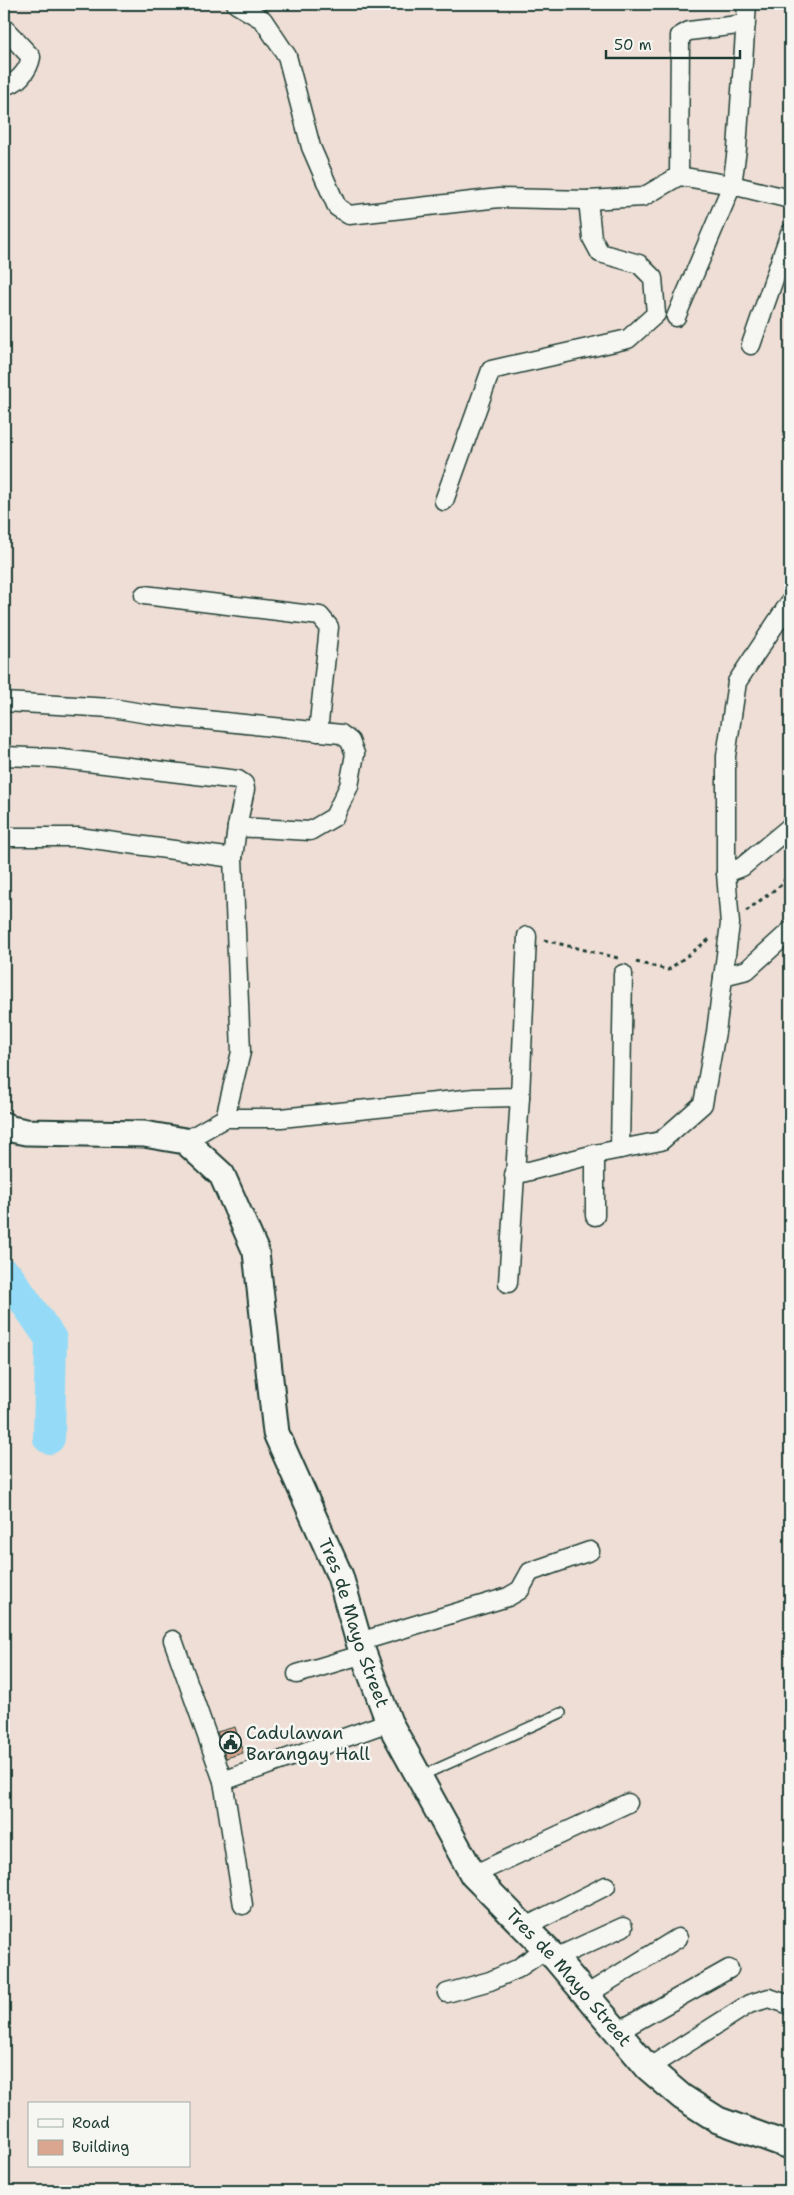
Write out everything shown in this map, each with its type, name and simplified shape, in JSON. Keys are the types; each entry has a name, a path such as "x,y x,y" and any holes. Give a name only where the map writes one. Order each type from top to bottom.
{"street":[{"path":"236,4 263,20 287,56 312,147 336,207 349,215 499,198 588,200 643,197 679,176 732,185 790,199"},
{"path":"676,317 732,185 737,149 747,4"},
{"path":"679,176 680,36 689,31 746,24"},
{"path":"4,28 31,57 28,67 18,80 8,85 4,84"},
{"path":"444,501 491,370 628,339 656,314 652,278 639,264 600,253 592,238 588,200"},
{"path":"751,345 790,234"},
{"path":"144,595 324,618 329,627 318,732"},
{"path":"514,1176 595,1154 660,1141 703,1104 730,924 726,873 726,756 737,682 790,602"},
{"path":"4,702 112,708 148,714 341,734 350,741 356,754 349,786 334,817 310,831 237,827"},
{"path":"4,756 54,758 238,780 244,784 245,789 233,858 242,1052 225,1118"},
{"path":"726,873 742,867 790,827"},
{"path":"4,837 78,837 233,858"},
{"path":"723,976 747,970 790,931"},
{"path":"508,1283 520,1097 527,936"},
{"path":"620,1149 625,965"},
{"path":"4,1125 11,1129 26,1132 144,1134 185,1141 225,1118 281,1118 475,1098 520,1097"},
{"name":"Tres de Mayo Street","path":"185,1141 222,1175 256,1252 276,1433 340,1576 361,1648 389,1722 473,1875 550,1953 648,2068 682,2097 718,2120 790,2146"},
{"path":"595,1154 595,1216"},
{"path":"297,1674 361,1648 508,1597 520,1590 530,1572 590,1552"},
{"path":"173,1640 223,1781 243,1905"},
{"path":"223,1781 389,1722"},
{"path":"473,1875 628,1803"},
{"path":"525,1928 606,1886"},
{"path":"447,1993 490,1981 550,1953 624,1927"},
{"path":"586,1995 678,1938"},
{"path":"617,2032 729,1969"},
{"path":"648,2068 749,2004 769,1998 790,2005"}],"lane":[{"path":"418,1777 561,1713"}],"path":[{"path":"527,936 625,965 668,970 781,885 790,872"}],"building":[{"name":"Cadulawan Barangay Hall","path":"235,1727 243,1753 226,1758 217,1732"}],"waterway":[{"path":"4,1274 9,1278 51,1339 49,1438"}],"place":[{"name":"Cadulawan Barangay Hall","path":"230,1743"}]}
